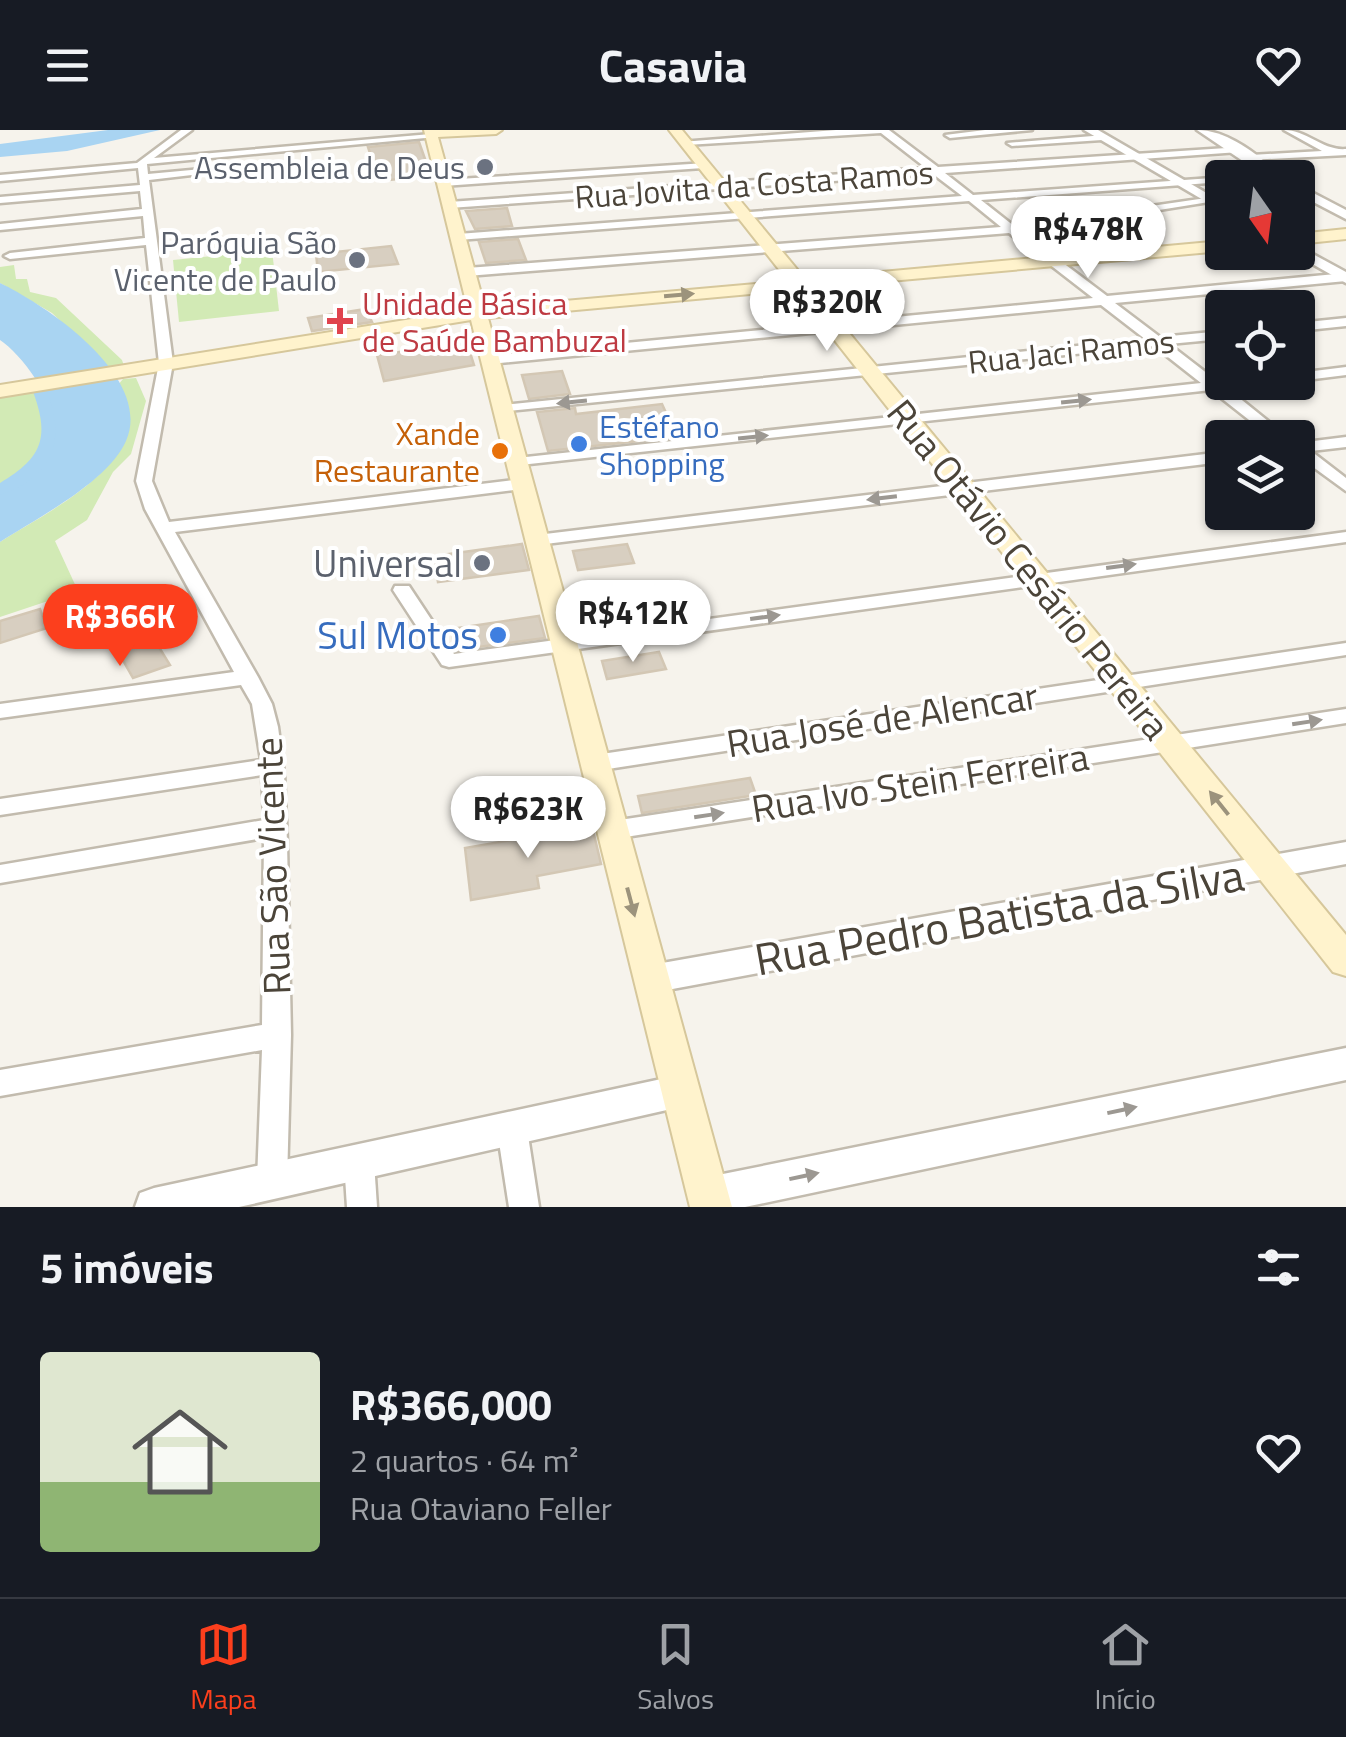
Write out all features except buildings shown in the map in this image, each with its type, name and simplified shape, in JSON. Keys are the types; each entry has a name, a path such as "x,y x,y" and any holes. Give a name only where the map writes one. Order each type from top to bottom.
{"main road":[{"path":"496,130 431,134 710,1202"},
{"name":"Rua Otávio Cesário Pereira","path":"680,136 1346,961"},
{"path":"1315,237 1346,234"},
{"path":"0,391 478,314 1205,247"},
{"path":"0,383 37,384"}],"street":[{"path":"144,173 187,130"},
{"path":"680,136 882,130 1205,379"},
{"path":"950,136 1034,130"},
{"path":"1203,130 1254,160"},
{"path":"1289,130 1342,154"},
{"path":"0,200 144,173 431,134"},
{"path":"1012,143 1096,134 1205,197"},
{"name":"Rua Jovita da Costa Ramos","path":"446,194 720,186 1239,150"},
{"path":"1251,158 1342,154"},
{"path":"446,194 704,165"},
{"path":"0,178 256,167"},
{"name":"Rua São Vicente","path":"144,173 166,364 144,481 153,508 262,704 272,766 277,1035 272,1181"},
{"path":"458,237 1205,181"},
{"path":"1315,198 1346,215"},
{"path":"467,272 1010,230 1205,200"},
{"path":"0,226 149,212"},
{"path":"10,256 153,241"},
{"path":"1315,260 1345,278"},
{"path":"490,360 1345,278"},
{"path":"1315,326 1346,322"},
{"name":"Rua Jaci Ramos","path":"502,409 1205,337"},
{"path":"1315,375 1346,371"},
{"path":"166,528 909,420 1205,387"},
{"path":"1232,400 1258,420"},
{"path":"1315,447 1346,442"},
{"path":"537,540 1205,459"},
{"path":"1315,462 1346,486"},
{"path":"402,590 449,660 1346,537"},
{"name":"Rua José de Alencar","path":"595,763 1346,648"},
{"path":"0,711 248,677"},
{"name":"Rua Ivo Stein Ferreira","path":"612,830 1346,716"},
{"path":"0,807 272,766"},
{"path":"0,874 276,827"},
{"name":"Rua Pedro Batista da Silva","path":"651,979 1346,853"},
{"path":"0,1083 277,1035"},
{"path":"710,1202 1346,1064"},
{"path":"154,1207 217,1200 272,1181 680,1091"},
{"path":"512,1128 524,1207"},
{"path":"359,1162 362,1207"}],"green space":[{"path":"272,250 279,311 179,322 173,260"},
{"path":"14,265 16,279 27,279 30,292 56,298 124,366 110,368 52,313 0,283 0,267"},
{"path":"136,378 146,401 131,454 113,472 87,520 55,541 78,591 0,617 0,542 71,498 113,459 125,437 127,412 118,385 123,379"},
{"path":"39,389 50,422 47,448 30,470 0,490 0,394"}],"water":[{"path":"108,130 160,130 67,151 0,157 0,144"},
{"path":"0,283 43,308 91,346 125,392 131,417 126,441 104,471 70,498 0,542 0,490 37,463 52,441 54,429 40,385 0,340"}],"waterway":[{"path":"0,490 30,470 47,448 50,422 39,389"}],"place":[{"name":"Assembleia de Deus","path":"485,167"},
{"name":"Paróquia São Vicente de Paulo","path":"357,260"},
{"name":"Unidade Básica de Saúde Bambuzal","path":"340,321"},
{"name":"Estéfano Shopping","path":"579,444"},
{"name":"Xande Restaurante","path":"500,451"},
{"name":"Universal","path":"482,563"},
{"name":"Sul Motos","path":"498,635"}]}
